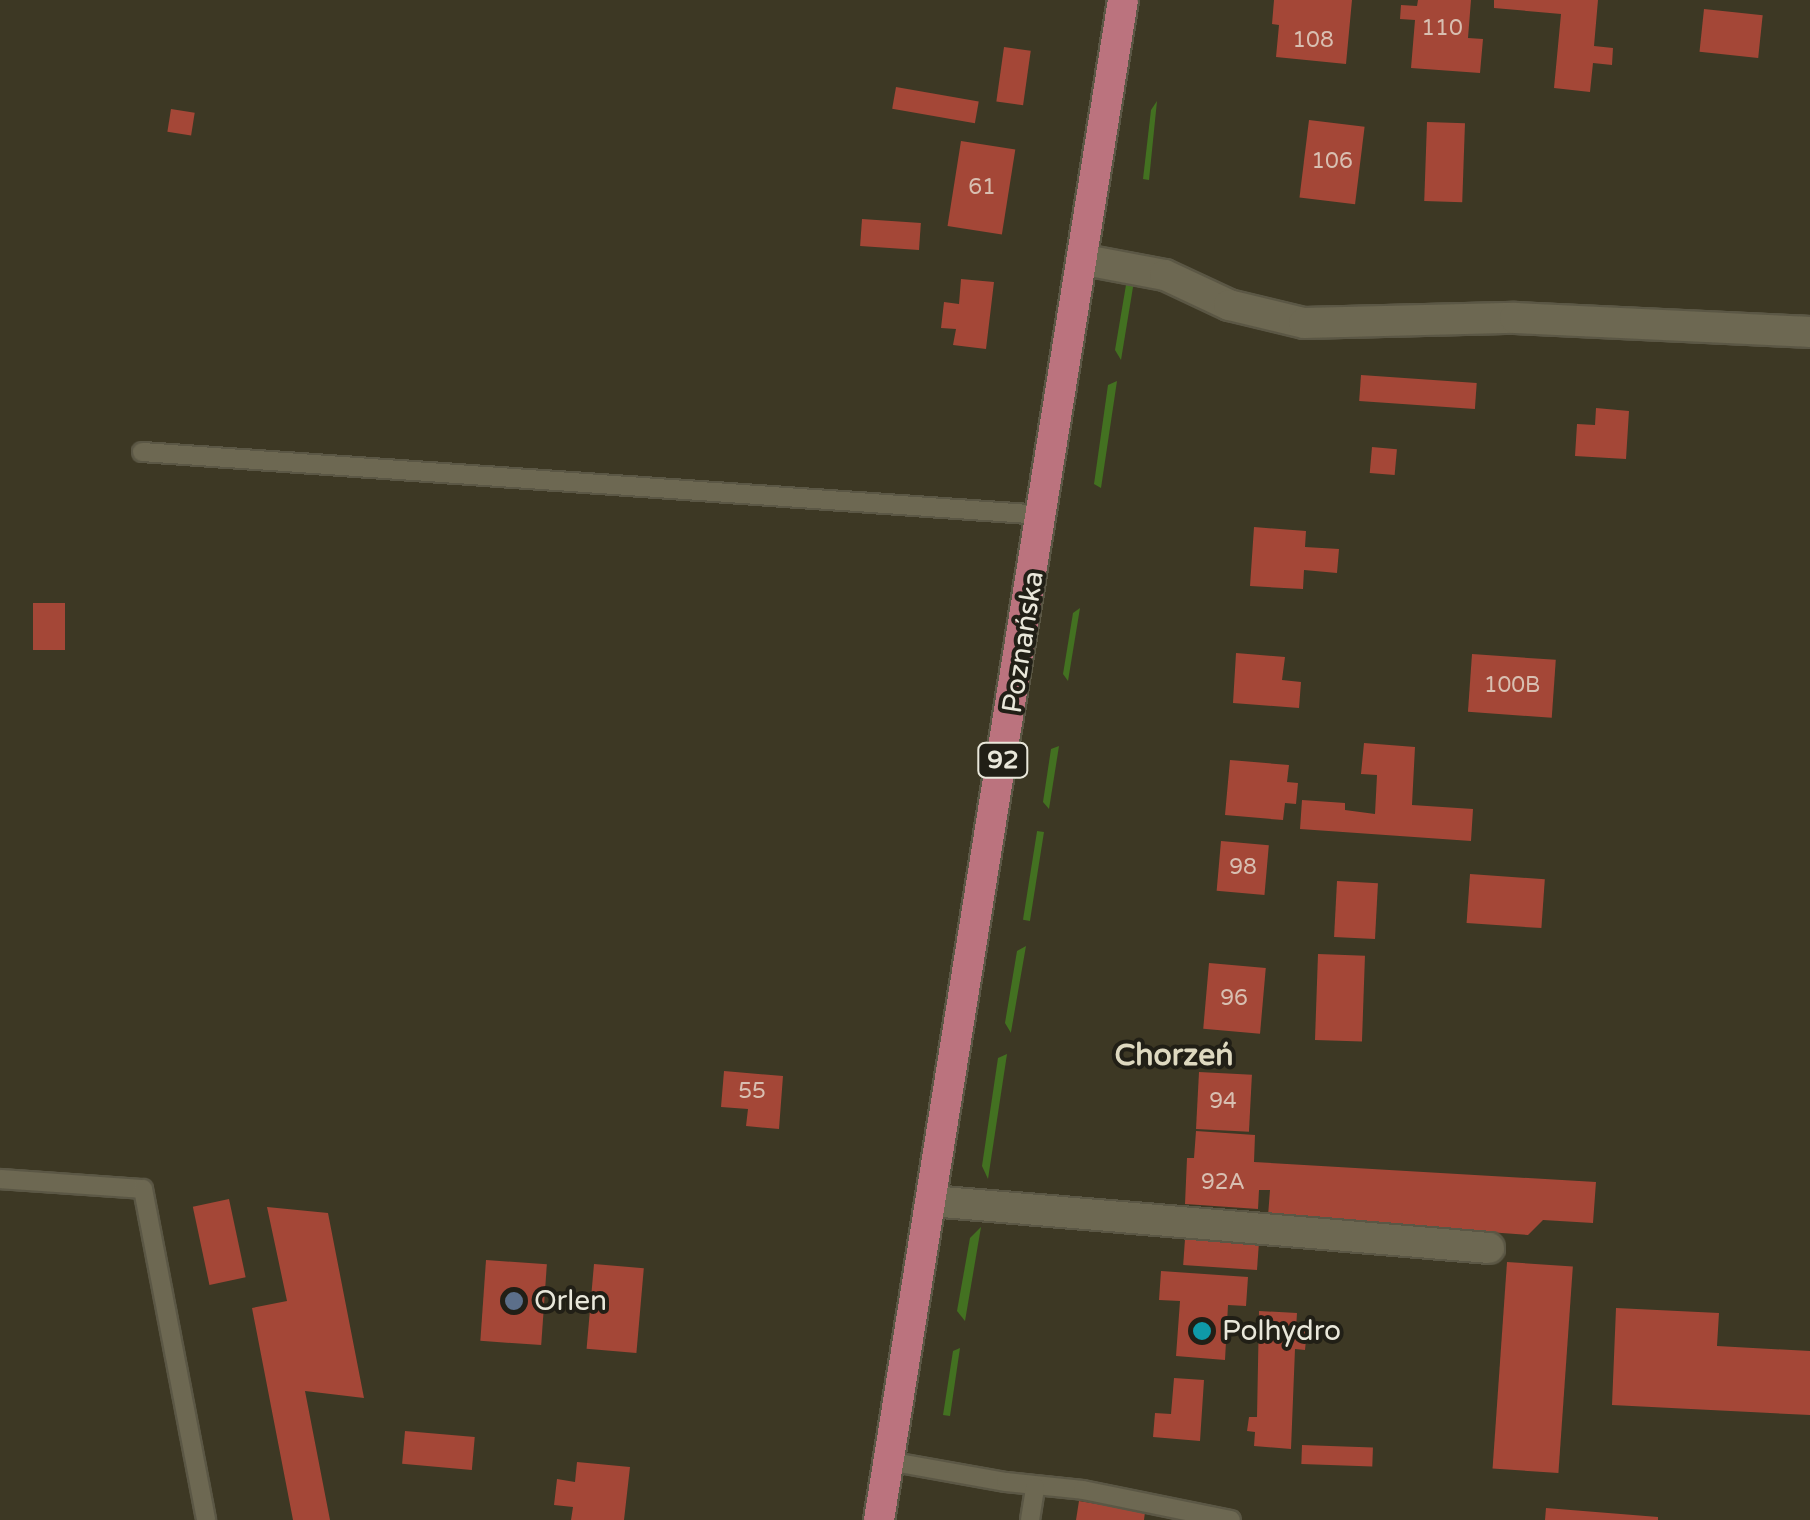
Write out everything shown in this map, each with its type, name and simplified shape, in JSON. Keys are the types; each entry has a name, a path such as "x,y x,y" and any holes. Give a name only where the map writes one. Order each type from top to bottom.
{"main road":[{"name":"Poznańska","path":"879,1520 1044,516 1123,0"}],"street":[{"path":"1084,260 1165,275 1229,304 1304,323 1515,318 1810,332"},
{"path":"931,1201 1489,1248"}],"lane":[{"path":"142,452 1044,516"},
{"path":"0,1179 143,1189 206,1520"},
{"path":"888,1462 1083,1490 1231,1520"},
{"path":"1030,1520 1035,1486"}],"green space":[{"path":"1157,101 1149,180 1143,179 1151,110"},
{"path":"1134,281 1121,360 1115,350 1126,285"},
{"path":"1117,381 1101,488 1094,484 1108,385"},
{"path":"1080,608 1068,681 1063,674 1073,613"},
{"path":"1059,746 1049,809 1043,802 1051,749"},
{"path":"1037,831 1044,832 1030,921 1023,920"},
{"path":"1026,946 1011,1033 1005,1023 1017,951"},
{"path":"1007,1054 988,1179 982,1166 998,1058"},
{"path":"981,1227 965,1321 957,1311 970,1238"},
{"path":"960,1348 950,1416 943,1415 953,1351"}],"building":[{"path":"1274,0 1352,0 1346,64 1276,57 1279,25 1272,24"},
{"path":"1418,0 1471,0 1468,38 1483,39 1480,73 1411,68 1415,20 1400,19 1401,5 1417,6"},
{"path":"1494,0 1598,0 1594,46 1613,48 1612,65 1593,63 1590,92 1554,88 1561,14 1494,8"},
{"path":"1704,9 1763,15 1758,58 1700,52"},
{"path":"1004,47 1031,51 1023,105 996,101"},
{"path":"896,87 979,102 975,123 892,109"},
{"path":"171,109 195,113 191,135 167,132"},
{"path":"1309,120 1365,127 1355,204 1299,197"},
{"path":"1427,122 1465,123 1462,202 1424,201"},
{"path":"961,141 1015,150 1002,235 948,226"},
{"path":"862,219 921,223 919,250 860,246"},
{"path":"961,279 994,282 986,349 953,345 956,329 941,328 944,302 959,304"},
{"path":"1361,375 1477,383 1475,409 1359,401"},
{"path":"1596,408 1629,411 1626,459 1575,456 1577,424 1595,425"},
{"path":"1372,447 1397,449 1395,475 1370,473"},
{"path":"1254,527 1306,531 1305,547 1339,549 1337,573 1304,570 1303,589 1250,586"},
{"path":"33,603 65,603 65,650 33,650"},
{"path":"1236,653 1285,657 1282,680 1301,682 1299,708 1233,703"},
{"path":"1472,654 1556,660 1552,718 1468,712"},
{"path":"1364,743 1415,747 1412,805 1473,809 1471,841 1300,829 1302,800 1345,803 1345,810 1375,814 1377,775 1361,774"},
{"path":"1230,760 1289,765 1287,782 1298,783 1296,804 1285,803 1283,820 1225,815"},
{"path":"1221,841 1269,845 1264,895 1217,891"},
{"path":"1470,874 1545,879 1541,928 1467,923"},
{"path":"1337,881 1378,883 1375,939 1334,937"},
{"path":"1318,954 1365,956 1362,1042 1315,1040"},
{"path":"1209,963 1266,968 1260,1034 1203,1029"},
{"path":"724,1071 783,1076 779,1129 746,1126 748,1109 721,1107"},
{"path":"1199,1072 1252,1075 1249,1132 1196,1129"},
{"path":"1196,1131 1255,1135 1254,1162 1596,1182 1593,1223 1543,1220 1528,1235 1268,1216 1270,1190 1259,1190 1258,1209 1185,1204 1187,1158 1194,1158"},
{"path":"229,1199 246,1277 209,1285 193,1207"},
{"path":"267,1207 328,1213 364,1398 305,1391 330,1520 293,1520 252,1308 287,1301"},
{"path":"1185,1239 1259,1244 1257,1270 1183,1265"},
{"path":"486,1260 547,1264 541,1345 480,1341"},
{"path":"1507,1262 1573,1267 1558,1473 1493,1468"},
{"path":"594,1264 644,1268 636,1353 587,1349"},
{"name":"Polhydro","path":"1161,1271 1248,1277 1246,1306 1228,1305 1225,1360 1176,1356 1180,1301 1159,1300"},
{"path":"1616,1308 1719,1313 1717,1346 1810,1351 1810,1415 1612,1405"},
{"path":"1259,1311 1297,1313 1296,1329 1307,1330 1305,1350 1295,1349 1291,1449 1254,1446 1255,1432 1247,1431 1249,1417 1257,1417"},
{"path":"1174,1378 1204,1380 1200,1441 1153,1437 1155,1413 1171,1414"},
{"path":"405,1431 475,1437 472,1470 402,1464"},
{"path":"1302,1445 1373,1447 1372,1466 1301,1464"},
{"path":"577,1462 630,1467 624,1520 571,1520 573,1507 554,1505 557,1479 575,1482"},
{"path":"1079,1501 1145,1512 1144,1520 1076,1520"},
{"path":"1546,1508 1658,1517 1658,1520 1545,1520"}],"place":[{"name":"Orlen","path":"514,1301"},
{"name":"Polhydro","path":"1202,1331"}],"district":[{"name":"Chorzeń","path":"1174,1056"}]}
